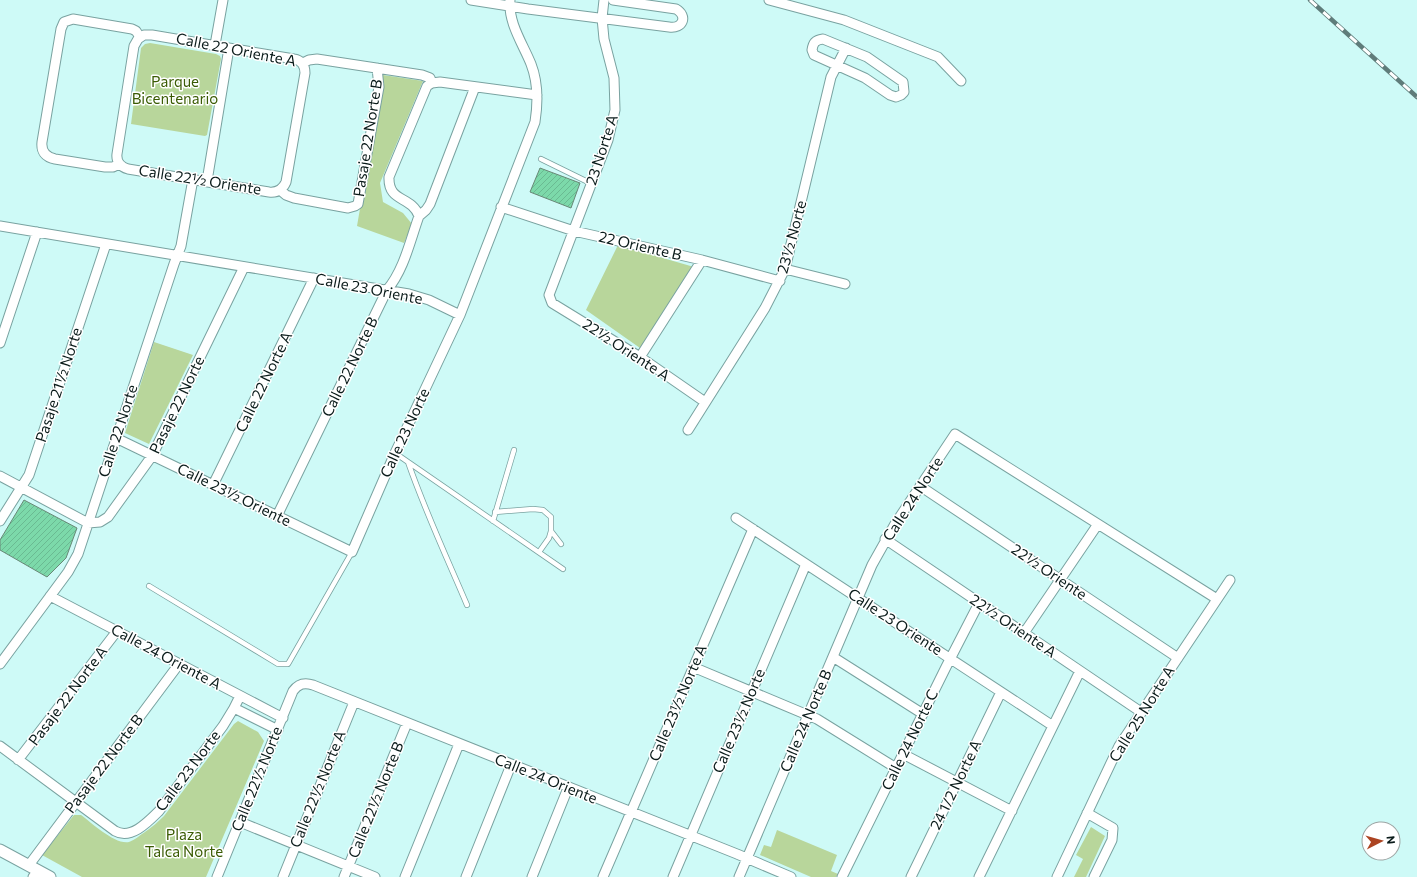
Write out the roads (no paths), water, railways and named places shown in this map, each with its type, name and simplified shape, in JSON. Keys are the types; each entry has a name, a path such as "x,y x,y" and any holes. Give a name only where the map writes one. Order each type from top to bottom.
{"street":[{"path":"215,45 223,0"},
{"path":"471,0 510,3 675,28 680,26 682,22 683,17 676,9 613,0"},
{"name":"23 Norte A","path":"549,295 591,187 608,140 616,110 614,78 604,39 602,18 604,0"},
{"path":"769,0 844,20 938,57 961,81"},
{"path":"460,315 535,122 537,95 532,66 512,22 510,3"},
{"name":"Calle 22½ Oriente","path":"140,37 136,31 128,28 73,20 64,22 61,29 42,142 44,154 51,159 105,167 112,167 119,164 125,168 270,192 277,192 280,190 286,195 294,198 348,208 355,206"},
{"name":"Calle 22 Oriente A","path":"140,37 152,34 297,59 302,63 317,59 378,68 422,75 430,78 432,83"},
{"path":"119,164 116,154 134,46 140,37"},
{"path":"823,39 867,57 903,82 904,92 902,95 896,97 890,95 865,78 837,64 814,55 812,50 816,40 823,39"},
{"path":"207,181 230,48"},
{"name":"23½ Norte","path":"688,430 765,308 786,269 832,77 846,48"},
{"path":"280,190 286,182 305,73 302,63"},
{"name":"Pasaje 22 Norte B","path":"355,206 359,200 379,87 378,68"},
{"path":"419,216 416,209 410,203 393,194 389,185 389,177 427,86 432,83 440,82 537,95"},
{"name":"Calle 22 Norte B","path":"277,516 387,290 394,282 399,272 419,216 430,204 475,87"},
{"name":"Calle 22 Norte","path":"0,664 75,560 181,246 193,179"},
{"name":"22 Oriente B","path":"502,207 574,231 702,260 780,281"},
{"name":"Calle 23 Oriente","path":"0,226 387,290 429,300 460,315"},
{"path":"0,343 37,232"},
{"name":"Pasaje 21½ Norte","path":"0,522 29,475 106,244"},
{"path":"640,358 702,260"},
{"name":"Pasaje 22 Norte","path":"88,523 100,522 108,517 152,456 244,267"},
{"path":"786,269 845,284"},
{"name":"Calle 22 Norte A","path":"213,485 314,278"},
{"name":"22½ Oriente A","path":"549,295 552,303 640,358 705,402"},
{"name":"Calle 23 Norte","path":"352,552 395,453 460,315"},
{"name":"Calle 24 Norte","path":"872,565 886,539 955,434 1098,524"},
{"name":"Calle 23½ Oriente","path":"116,438 352,552"},
{"path":"0,476 88,523"},
{"name":"22½ Oriente","path":"920,486 1178,658"},
{"name":"Calle 23 Oriente","path":"736,518 1053,726"},
{"path":"1024,633 1098,524 1217,599"},
{"name":"Calle 23½ Norte A","path":"603,877 753,529"},
{"name":"22½ Oriente A","path":"886,539 1141,712"},
{"name":"Calle 23½ Norte","path":"672,877 806,564"},
{"name":"Calle 24 Norte B","path":"739,877 872,565"},
{"name":"Calle 25 Norte A","path":"1057,877 1119,746 1230,580"},
{"name":"Calle 24 Oriente A","path":"50,596 283,718"},
{"name":"Calle 24 Norte C","path":"842,877 950,658 979,603"},
{"name":"Pasaje 22 Norte A","path":"18,760 117,631"},
{"path":"833,657 922,714"},
{"name":"Pasaje 22 Norte B","path":"33,871 76,802 179,664"},
{"path":"693,667 808,715 822,722 896,768"},
{"path":"979,877 1080,670"},
{"name":"Calle 24 Oriente","path":"301,684 313,685 568,788 747,858 791,877"},
{"name":"Calle 22½ Norte","path":"217,877 293,691 301,684"},
{"name":"24 1/2 Norte A","path":"911,877 1001,692"},
{"name":"Calle 23 Norte","path":"76,802 115,832 124,834 132,832 147,822 158,812 223,726 240,696"},
{"name":"Calle 22½ Norte A","path":"283,877 354,702"},
{"path":"234,708 278,730"},
{"name":"Calle 22½ Norte B","path":"344,877 407,723"},
{"path":"405,877 459,744"},
{"path":"0,746 76,802"},
{"path":"903,754 1012,811"},
{"path":"466,877 512,765"},
{"path":"532,877 568,788"},
{"path":"1087,813 1113,828 1112,840 1094,877"},
{"path":"240,822 375,877"},
{"path":"0,850 33,871 50,877"}],"lane":[{"path":"541,159 590,183 591,187"},
{"path":"493,521 514,450"},
{"path":"395,453 563,569"},
{"path":"408,462 419,495 437,533 467,605"},
{"path":"496,512 532,509 543,510 551,516 551,530 549,538 539,552"},
{"path":"551,530 561,544"},
{"path":"149,586 278,664 283,665 288,664 352,552"}],"railway":[{"path":"1310,0 1417,97"}],"park label":[{"name":"Parque Bicentenario","path":"175,90"},
{"name":"Plaza Talca Norte","path":"184,844"}]}
